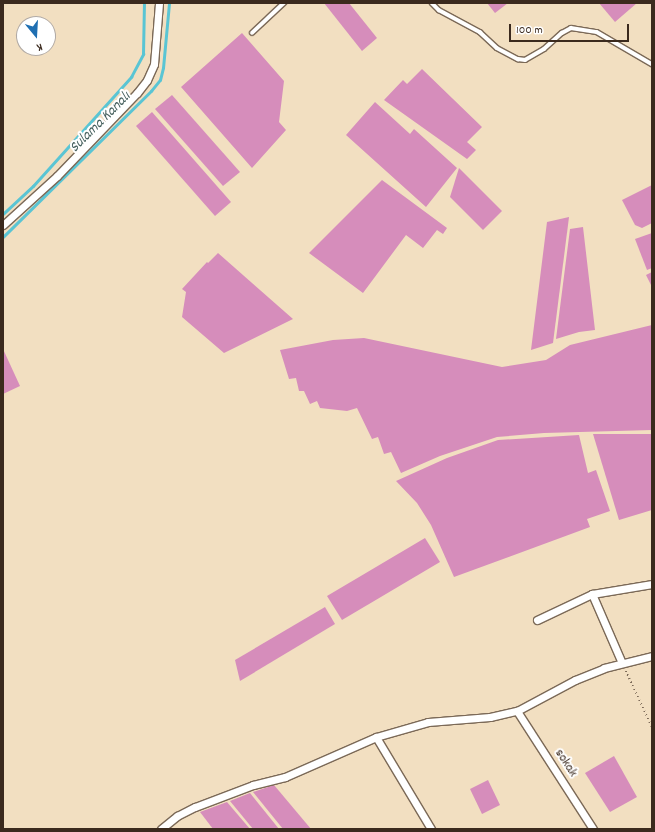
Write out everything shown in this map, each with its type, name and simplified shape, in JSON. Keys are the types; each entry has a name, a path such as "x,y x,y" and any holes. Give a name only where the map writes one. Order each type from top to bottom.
{"street":[{"path":"3,225 57,176 137,93 147,80 154,64 159,3"},
{"path":"537,620 592,594 652,584"},
{"path":"592,594 622,663"},
{"path":"161,829 177,816 195,807 253,785 285,777 376,737 428,722 490,717 517,711 575,680 604,668 652,656"},
{"name":"sokak","path":"517,711 593,829"},
{"path":"376,737 431,829"}],"lane":[{"path":"252,33 284,3"},
{"path":"432,3 439,10 480,32 497,48 518,60 525,60 544,48 562,32 571,28 597,32 652,64"}],"path":[{"path":"622,663 652,727"}],"building":[{"path":"324,3 349,3 377,38 362,51"},
{"path":"487,3 508,3 495,13"},
{"path":"599,3 637,3 615,22"},
{"path":"242,33 284,81 279,122 286,130 252,168 181,87"},
{"path":"422,69 482,127 467,142 476,150 467,159 384,100 403,80 407,84"},
{"path":"172,95 240,172 223,186 155,109"},
{"path":"375,102 410,134 414,129 457,168 426,207 346,135"},
{"path":"152,112 231,202 215,216 136,126"},
{"path":"459,168 502,211 483,230 450,197"},
{"path":"382,180 447,228 443,234 437,230 423,248 406,235 363,293 309,253"},
{"path":"652,185 652,223 642,228 635,225 622,200"},
{"path":"569,217 553,343 531,350 547,222"},
{"path":"583,227 595,330 579,332 556,339 570,229"},
{"path":"652,233 652,268 647,270 635,239"},
{"path":"218,253 293,319 224,353 182,317 186,292 182,289 207,262 208,263"},
{"path":"652,272 652,287 646,275"},
{"path":"652,325 652,430 544,433 497,437 440,456 401,473 391,452 384,454 378,437 372,439 357,408 347,411 320,408 317,401 310,404 304,391 299,391 296,378 289,379 280,350 333,340 364,338 502,367 546,360 570,345"},
{"path":"3,349 20,386 3,394"},
{"path":"593,434 652,434 652,510 619,520"},
{"path":"579,435 588,473 596,470 610,511 587,519 590,527 454,577 431,525 417,503 396,481 447,458 498,440"},
{"path":"425,538 440,562 342,620 327,596"},
{"path":"325,607 335,624 240,681 235,660"},
{"path":"614,756 637,797 610,812 585,773"},
{"path":"488,780 500,805 482,814 470,789"},
{"path":"274,785 311,829 283,829 253,792"},
{"path":"250,793 279,829 253,829 230,801"},
{"path":"227,802 250,829 213,829 200,812"}],"waterway":[{"path":"3,214 33,186 131,77 143,54 144,3"},
{"name":"Sulama Kanalı","path":"3,237 151,91 160,80 163,68 169,3"}]}
